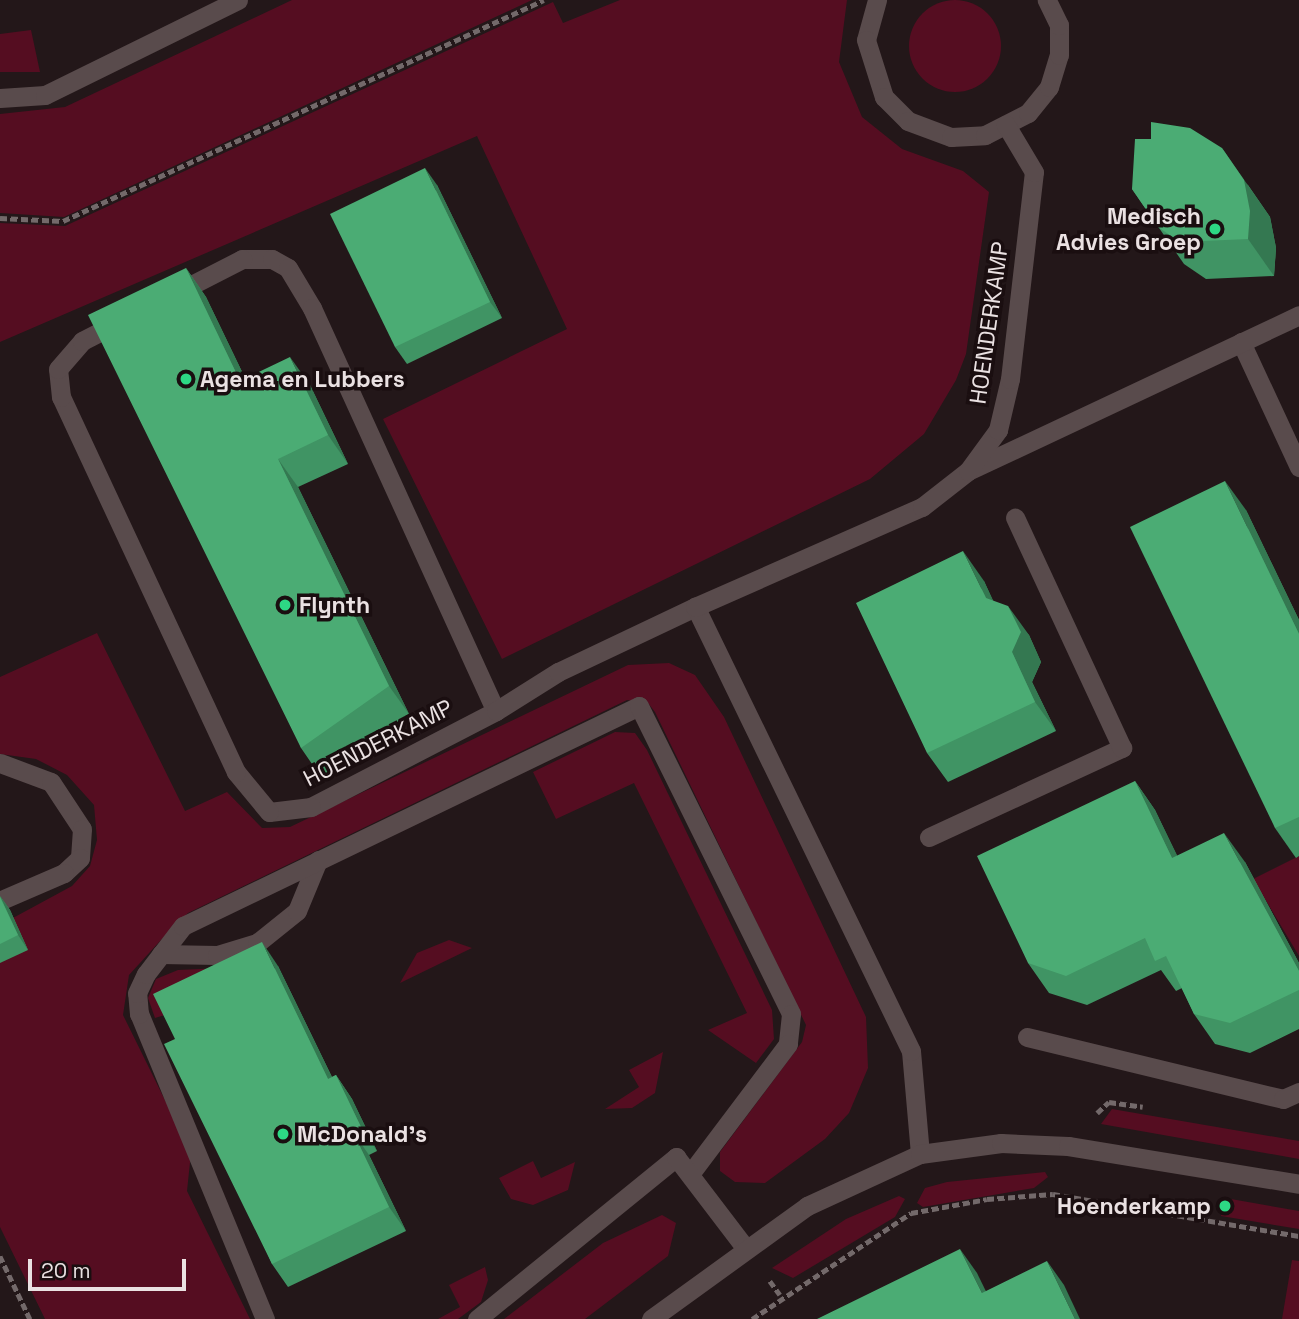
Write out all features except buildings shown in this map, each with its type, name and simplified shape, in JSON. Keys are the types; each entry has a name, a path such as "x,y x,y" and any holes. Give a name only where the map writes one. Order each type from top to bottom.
{"street":[{"path":"0,98 45,95 238,0"},
{"path":"877,0 866,40 872,74 908,121 951,137 985,135 1028,113 1052,76 1059,25 1047,0"},
{"name":"HOENDERKAMP","path":"496,711 288,268 272,258 242,259 82,341 58,369 61,397 236,772 268,812 311,807 496,711 558,672 695,607 922,507 968,471 998,430 1010,379 1034,172 1006,125"},
{"path":"968,471 1299,315"},
{"path":"1241,342 1299,467"},
{"path":"929,837 1122,748 1015,518"},
{"path":"695,607 911,1051 920,1154"},
{"path":"265,1319 139,1014 137,993 161,954 183,926 639,706 791,1014 788,1044 690,1174"},
{"path":"0,763 51,782 82,829 80,858 64,873 4,899"},
{"path":"161,954 217,955 257,943 297,911 318,860"},
{"path":"1027,1037 1283,1099 1299,1093"},
{"path":"651,1319 807,1206 920,1154 1001,1143 1068,1146 1299,1184"},
{"path":"477,1319 545,1267 676,1157 746,1250"}],"path":[{"path":"0,218 63,221 544,0"},
{"path":"752,1319 911,1213 987,1199 1053,1194 1299,1236"},
{"path":"0,1256 30,1319"}],"shaded area":[{"path":"292,0 532,0 64,217 0,213 0,114 65,107"},
{"path":"620,0 847,0 839,62 862,117 902,149 963,171 989,192 966,354 956,380 924,434 870,479 502,659 383,419 567,329 477,136 0,342 0,223 65,226 553,2 563,23"},
{"path":"955,0 973,3 988,13 998,28 1001,46 998,64 988,79 973,89 955,92 937,89 922,79 912,64 909,46 912,28 922,13 937,3"},
{"path":"31,30 40,72 0,72 0,34"},
{"path":"97,633 185,811 227,792 262,828 290,827 628,665 669,663 695,675 724,717 866,1017 868,1068 849,1113 825,1139 765,1183 735,1182 720,1171 720,1152 802,1042 806,1025 655,712 648,703 627,700 188,913 171,929 129,975 123,1015 191,1153 187,1191 250,1319 45,1319 0,1227 0,925 72,886 90,866 97,840 94,805 67,775 36,759 0,754 0,677"},
{"path":"615,732 635,733 647,750 772,1010 774,1039 756,1063 708,1030 747,1013 634,783 556,819 533,772"},
{"path":"1299,856 1299,956 1253,879"},
{"path":"449,940 472,948 400,983 417,953"},
{"path":"222,968 168,1014 155,1018 148,998 156,979 178,970"},
{"path":"663,1052 655,1093 632,1108 605,1109 639,1087 629,1070"},
{"path":"1112,1109 1299,1141 1299,1159 1101,1124"},
{"path":"533,1161 541,1178 575,1162 568,1190 533,1205 511,1199 499,1178"},
{"path":"1045,1172 1048,1177 1034,1188 923,1207 917,1203 925,1188 947,1182"},
{"path":"899,1196 905,1199 895,1217 793,1278 772,1268 846,1219"},
{"path":"1231,1199 1299,1211 1299,1229 1221,1216 1223,1202"},
{"path":"662,1215 676,1223 668,1256 585,1319 504,1319 603,1243"},
{"path":"1292,1260 1299,1261 1299,1319 1282,1319"},
{"path":"485,1267 488,1280 481,1302 458,1319 438,1319 460,1307 449,1285"}],"place":[{"name":"Medisch Advies Groep","path":"1215,229"},
{"name":"Agema en Lubbers","path":"186,379"},
{"name":"Flynth","path":"285,605"},
{"name":"McDonald's","path":"283,1134"},
{"name":"Hoenderkamp","path":"1225,1206"}]}
